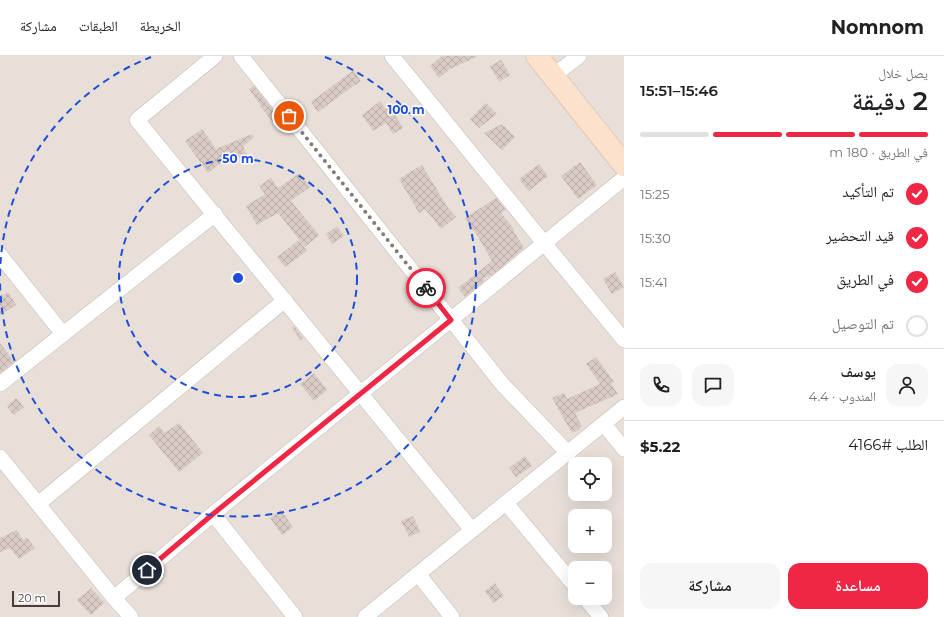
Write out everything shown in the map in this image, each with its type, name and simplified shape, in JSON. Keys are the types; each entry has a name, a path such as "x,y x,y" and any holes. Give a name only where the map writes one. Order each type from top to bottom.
{"main road":[{"path":"537,56 624,165"}],"street":[{"path":"214,56 137,120 472,530"},
{"path":"241,56 503,385 568,453"},
{"path":"392,56 624,340"},
{"path":"553,76 579,56"},
{"path":"114,598 213,514 624,178"},
{"path":"0,384 215,214"},
{"path":"0,256 63,334"},
{"path":"38,504 285,300"},
{"path":"365,617 624,408"},
{"path":"604,424 624,449"},
{"path":"2,465 38,504 131,617"},
{"path":"506,503 568,578"},
{"path":"213,514 296,617"},
{"path":"418,574 452,617"},
{"path":"591,605 601,617"}],"shaded area":[{"path":"0,56 624,56 624,617 0,617"}],"building":[{"path":"442,56 478,56 450,69 439,78 430,66"},
{"path":"501,60 510,75 499,82 490,66"},
{"path":"354,70 361,82 353,86 318,112 311,102"},
{"path":"254,86 286,127 281,132 260,106 249,89"},
{"path":"380,101 386,109 390,105 403,128 393,134 386,123 373,131 362,115"},
{"path":"486,103 497,114 479,128 470,119"},
{"path":"502,124 515,137 502,150 484,133"},
{"path":"202,129 216,149 252,134 254,137 243,146 247,155 234,161 231,155 208,173 185,141"},
{"path":"580,162 597,185 578,199 561,176"},
{"path":"539,164 548,176 529,191 519,179"},
{"path":"422,165 448,208 456,217 441,229 425,209 419,213 399,179"},
{"path":"300,173 310,187 291,201 319,235 305,247 278,213 257,225 246,206 265,194 259,186 271,178 278,188"},
{"path":"496,198 506,210 501,213 514,229 513,230 524,248 492,275 483,278 485,280 465,297 458,288 492,261 474,230 473,231 465,218"},
{"path":"337,226 344,236 332,244 326,234"},
{"path":"299,240 307,251 285,267 277,257"},
{"path":"615,272 624,287 612,294 603,279"},
{"path":"8,292 16,305 0,315 0,297"},
{"path":"294,326 303,338 300,340 292,328"},
{"path":"0,343 14,362 0,373"},
{"path":"596,357 614,382 611,384 618,394 575,413 582,426 579,428 580,429 572,433 552,398 564,393 567,399 600,384 586,364"},
{"path":"314,373 327,390 314,401 300,384"},
{"path":"16,398 24,407 14,415 7,406"},
{"path":"179,423 203,453 179,472 149,435 159,426 165,433"},
{"path":"525,456 532,466 516,477 509,468"},
{"path":"281,510 293,527 282,535 270,518"},
{"path":"413,516 420,532 409,537 401,521"},
{"path":"17,530 23,540 27,538 35,548 19,559 10,548 0,552 0,538"},
{"path":"495,583 504,596 493,603 485,591"},
{"path":"91,588 104,603 91,615 77,600"}],"way so far":[{"path":"289,116 426,288"}],"route":[{"path":"147,570 213,514 451,320 426,288"}]}
